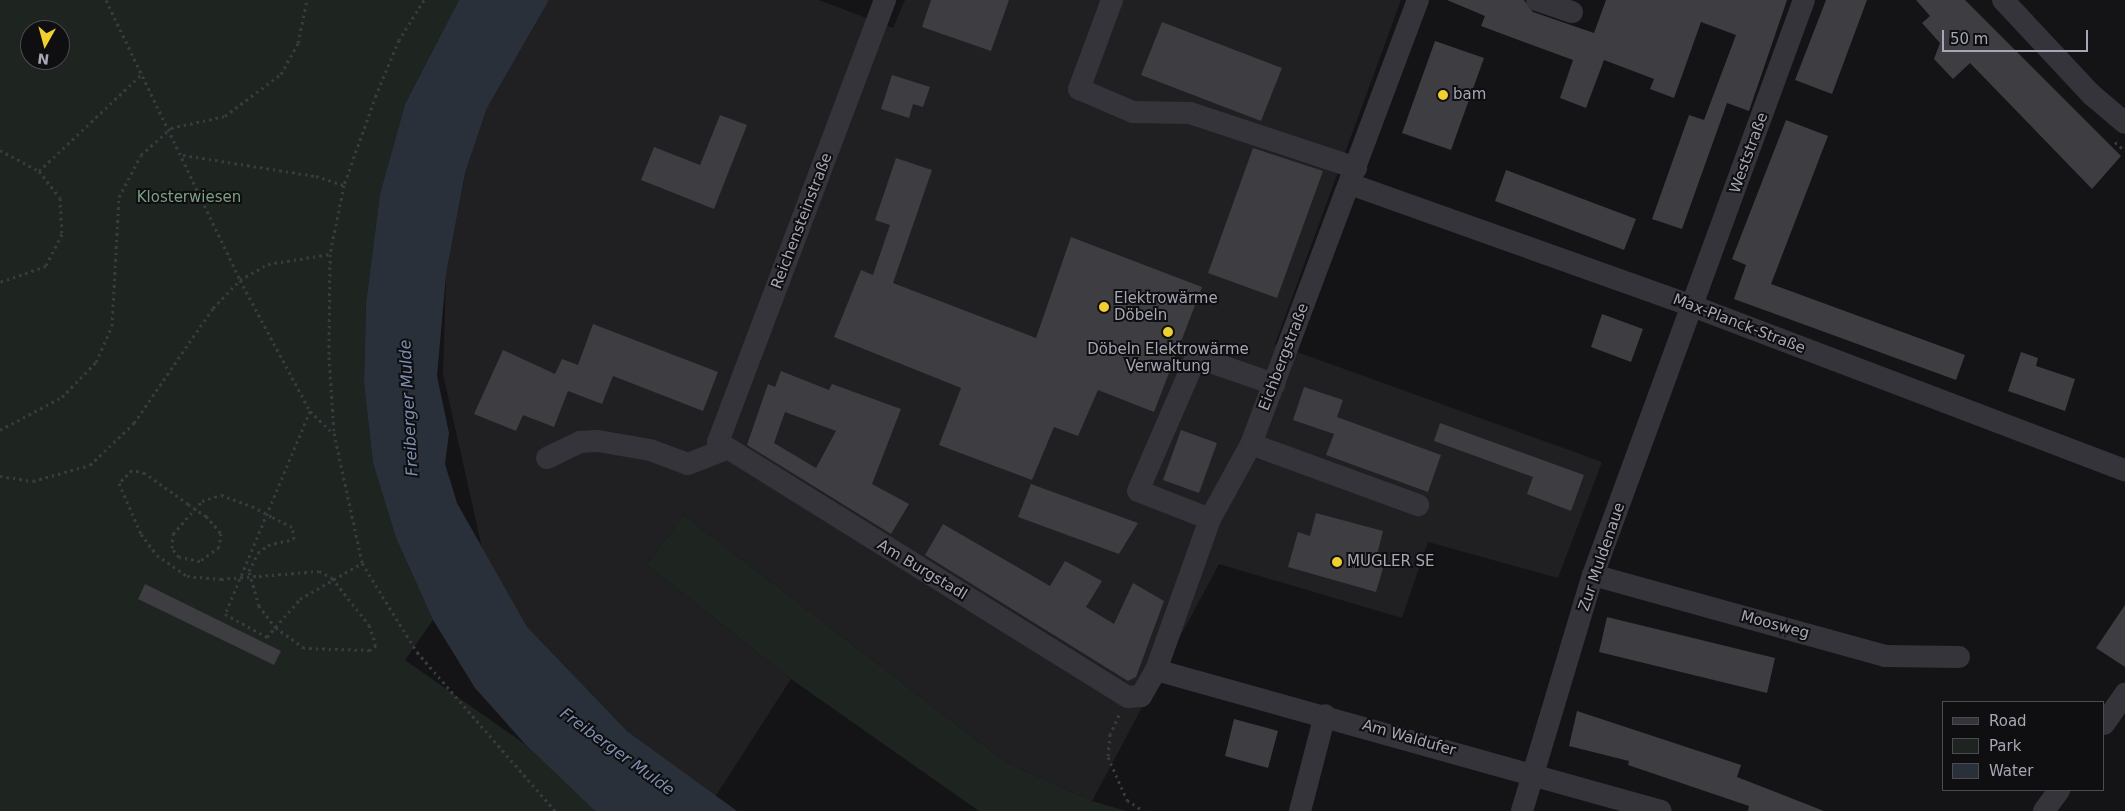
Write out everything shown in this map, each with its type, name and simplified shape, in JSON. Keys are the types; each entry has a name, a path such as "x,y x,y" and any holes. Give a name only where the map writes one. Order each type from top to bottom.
{"street":[{"name":"Reichensteinstraße","path":"722,445 885,0"},
{"name":"Max-Planck-Straße","path":"1112,0 1079,89 1133,112 1190,113 2125,470"},
{"name":"Eichbergstraße","path":"1128,697 1141,696 1156,670 1210,520 1251,444 1418,0"},
{"path":"1537,0 1572,12"},
{"name":"Weststraße","path":"1695,307 1804,0"},
{"path":"2003,0 2092,95 2125,123"},
{"name":"Zur Muldenaue","path":"1522,811 1593,575 1695,307"},
{"path":"1210,520 1138,491 1196,357 1274,384"},
{"path":"546,458 580,442 598,441 650,450 688,464 722,445"},
{"path":"1251,444 1418,505"},
{"name":"Am Burgstadl","path":"722,445 1128,697"},
{"name":"Moosweg","path":"1593,575 1885,656 1959,657"},
{"name":"Am Waldufer","path":"1156,670 1325,715 1661,811"},
{"path":"2105,723 2125,694"},
{"path":"1300,811 1325,715"},
{"path":"2044,811 2058,791"}],"path":[{"path":"106,0 171,128 240,280 310,411 334,433"},
{"path":"0,430 62,396 96,362 112,326 119,197 141,155 171,128 225,116 281,74 298,43 307,0"},
{"path":"424,0 399,40 376,95 344,185 330,254 329,357 334,433 362,563 417,652 555,811"},
{"path":"39,171 143,73"},
{"path":"0,150 39,171 60,198 62,234 46,266 0,282"},
{"path":"183,155 316,176 344,185"},
{"path":"0,476 33,481 90,465 118,443 213,308 240,280 268,264 330,254"},
{"path":"310,411 224,614 267,637 300,599 332,578 362,563"},
{"path":"332,578 306,568 259,576 221,579 187,576 157,555 140,534 119,483 132,470 145,473 188,504 206,516 221,533 219,548 200,561 179,557 172,548 173,534 202,501 221,495 252,506 292,527 294,539 258,553 249,571 249,583 276,628 304,648 370,650 376,646 369,625 332,578"},
{"path":"250,549 258,553"},
{"path":"1128,697 1110,734 1108,757 1127,800 1144,811"}],"shaded area":[{"path":"549,0 819,0 893,28 905,0 1401,0 1275,344 1602,462 1558,578 1428,542 1402,618 1219,564 1092,801 1005,762 684,515 647,565 791,679 715,797 627,731 526,627 484,557 443,374 446,275 465,173 487,108"}],"green space":[{"name":"Klosterwiesen","path":"0,0 459,0 405,104 380,194 366,303 364,383 373,463 396,538 433,620 405,660 526,745 595,811 0,811"},
{"path":"684,515 1005,762 1092,801 1126,811 979,811 791,679 647,565"}],"water":[{"name":"Freiberger Mulde","path":"459,0 549,0 487,108 465,173 446,275 437,376 449,433 445,464 457,503 527,627 627,731 737,811 595,811 526,745 475,688 433,620 396,538 373,463 364,383 366,303 380,194 405,104"}],"building":[{"path":"931,0 1009,0 991,51 922,27"},
{"path":"1447,0 1524,0 1533,12 1594,33 1606,0 1787,0 1749,111 1727,103 1682,229 1652,219 1689,115 1704,120 1736,35 1701,22 1674,98 1650,89 1654,79 1604,60 1586,108 1560,98 1573,60 1481,26 1485,16"},
{"path":"1826,0 1867,0 1832,94 1795,80"},
{"path":"1916,0 1965,0 2121,156 2092,189 1970,63 1953,79 1934,59 1940,43 1922,23 1930,16"},
{"path":"1162,22 1282,68 1261,121 1141,75"},
{"name":"bam","path":"1435,41 1484,58 1451,150 1402,133"},
{"path":"892,75 930,87 923,107 913,104 909,118 881,109"},
{"path":"720,115 747,125 714,209 641,180 654,147 700,165"},
{"path":"1786,120 1828,136 1771,284 1965,355 1956,380 1734,299 1746,265 1732,259"},
{"path":"1253,148 1323,171 1277,298 1208,273"},
{"path":"896,158 932,170 893,283 1036,338 1071,237 1202,287 1154,412 1098,390 1078,436 1054,427 1032,480 939,445 961,388 834,337 861,270 873,275 890,225 875,220"},
{"path":"1506,170 1636,219 1624,250 1495,201"},
{"path":"1602,314 1643,329 1631,362 1591,347"},
{"path":"593,324 718,372 703,411 613,376 602,404 568,391 554,427 523,415 516,431 474,414 503,350 555,374 562,359 578,365"},
{"path":"2021,352 2038,358 2036,366 2075,379 2065,411 2008,391"},
{"path":"781,371 829,390 832,384 901,409 872,484 909,504 891,534 747,445 768,384 775,387","holes":["785,412 836,431 816,468 774,443"]},
{"path":"1304,387 1343,400 1337,417 1441,455 1428,492 1326,455 1334,434 1293,420"},
{"path":"1440,423 1584,475 1571,511 1527,494 1533,477 1434,441"},
{"path":"1181,430 1217,443 1199,493 1163,480"},
{"path":"1031,484 1138,523 1119,554 1018,517"},
{"name":"MUGLER SE","path":"1316,513 1383,531 1377,555 1386,558 1376,592 1288,567 1298,532 1310,536"},
{"path":"943,524 1050,586 1065,561 1102,581 1086,607 1114,624 1133,583 1164,601 1136,677 1128,681 925,555"},
{"path":"145,584 281,651 274,665 138,599"},
{"path":"2125,605 2125,667 2096,648"},
{"path":"1607,617 1775,658 1767,693 1599,652"},
{"path":"1577,711 1741,765 1737,777 1824,811 1748,811 1749,806 1628,765 1629,761 1569,746"},
{"path":"1234,719 1278,731 1268,768 1225,756"}],"place":[{"name":"bam","path":"1443,95"},
{"name":"Elektrowärme Döbeln","path":"1104,307"},
{"name":"Döbeln Elektrowärme Verwaltung","path":"1168,332"},
{"name":"MUGLER SE","path":"1337,562"}]}
